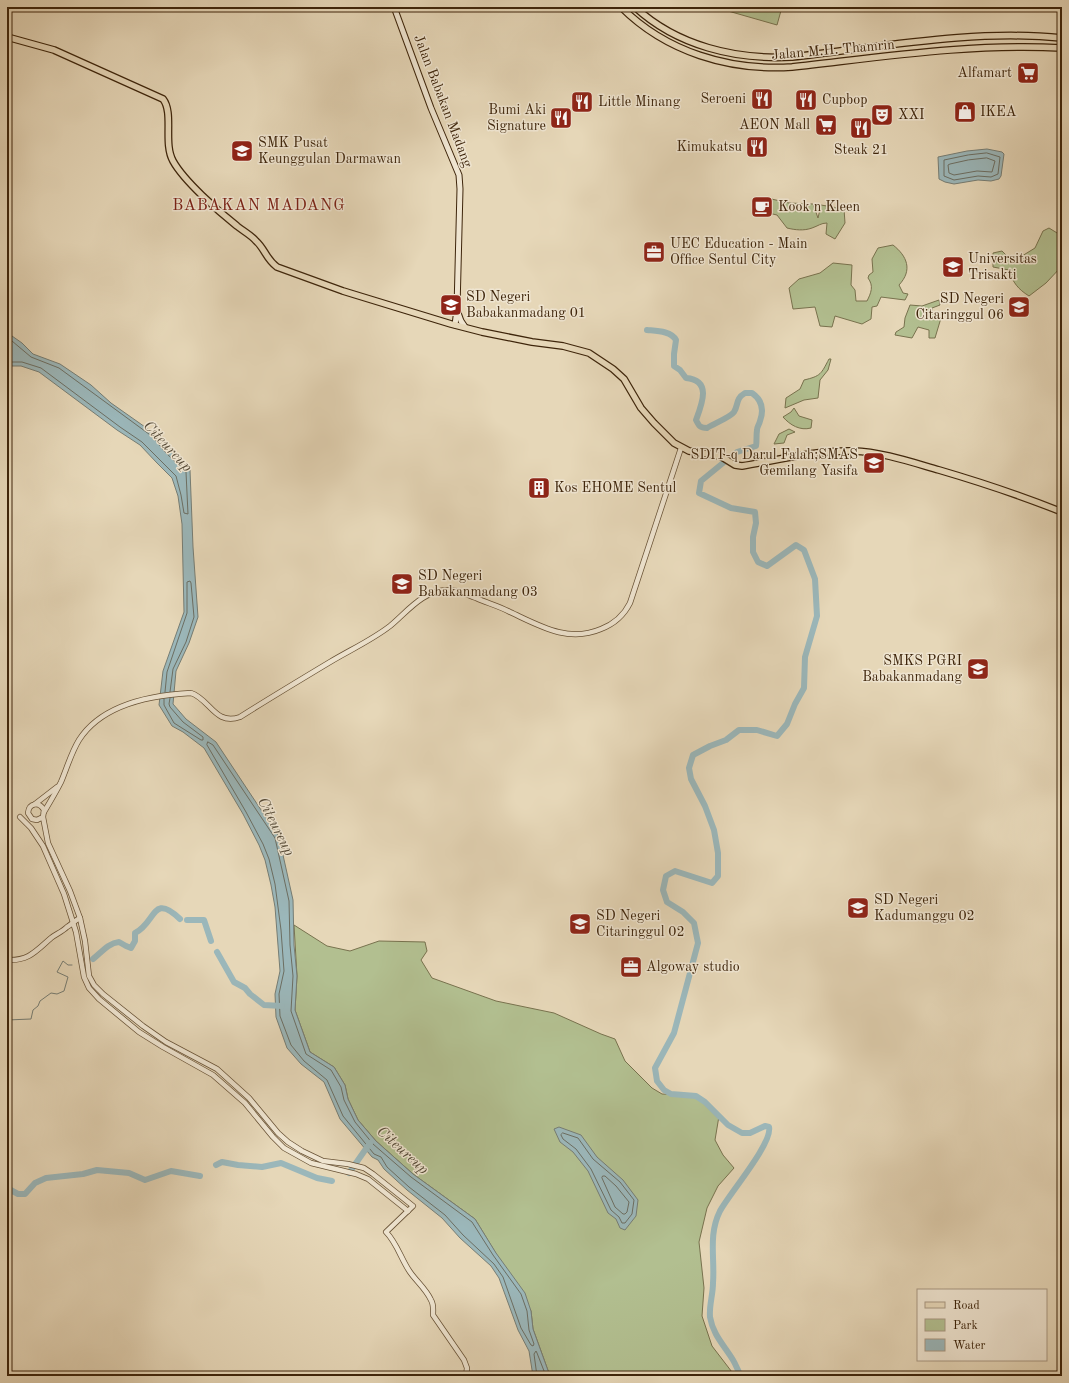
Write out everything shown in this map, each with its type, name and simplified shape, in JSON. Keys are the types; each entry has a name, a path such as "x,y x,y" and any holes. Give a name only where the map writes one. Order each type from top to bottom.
{"main road":[{"name":"Jalan Babakan Madang","path":"394,7 430,108 459,175 460,190 457,309 454,325"},
{"name":"Jalan M.H. Thamrin","path":"621,7 660,37 680,48 706,58 747,67 792,67 980,47 1062,48"},
{"name":"Jalan M.H. Thamrin","path":"634,7 658,25 694,42 737,55 764,58 792,57 969,37 1022,35 1062,38"},
{"path":"638,21 643,15"},
{"path":"7,37 42,46 163,98 167,109 168,147 172,161 187,180 207,200 256,241 270,262 277,267 343,291 454,325 534,343 563,346 589,353 613,369 624,379 641,408 666,437 681,448 689,451 722,457 732,464 742,466 845,451 870,453 919,464 1008,492 1062,512"},
{"path":"736,65 739,58 737,55"},
{"path":"747,56 744,59 744,62 747,67"},
{"path":"457,309 461,321 465,327"}],"street":[{"path":"60,785 30,807 28,810 32,819 37,820 43,814 60,785 76,746 90,728 116,708 155,698 180,694 194,694 223,717 232,719 240,717 381,633 419,601 432,593 442,590 461,592 508,611 538,626 559,633 585,634 605,627 620,617 630,603 681,448"},
{"path":"35,804 42,806 48,843 70,891 80,918 85,941 89,976 94,985 143,1026 166,1042 217,1069 249,1098 278,1133 288,1142 314,1157 364,1168 413,1206 386,1232 397,1248 410,1272 429,1295 434,1308 433,1315 464,1360 467,1368 466,1376"},
{"path":"20,817 30,828 42,846 64,894 78,941 84,977 89,988 99,999 139,1032 213,1075 245,1103 273,1138 284,1148 311,1164 356,1174 368,1179 408,1211"},
{"path":"7,960 21,959 34,954 73,921 80,918"}],"green space":[{"path":"714,7 782,7 777,25"},
{"path":"767,198 789,203 813,204 818,218 821,205 844,209 845,223 835,239 826,234 827,223 806,230 787,228 777,215 764,212"},
{"path":"1049,228 1062,236 1062,266 1046,283 1029,296 1016,285 1009,270 993,267 993,253 1002,251 1007,256 1022,256 1035,248 1043,231"},
{"path":"893,245 905,259 907,269 906,274 899,285 903,293 908,294 905,300 881,297 877,306 872,307 871,319 862,324 835,316 832,327 820,326 815,307 793,309 789,288 799,279 820,273 833,263 852,265 851,285 855,290 856,301 867,301 871,290 871,284 868,278 873,272 872,259 878,248"},
{"path":"939,300 940,305 932,308 932,312 941,318 935,338 929,338 929,330 918,327 912,338 895,335 896,332 904,327 905,318 910,305 922,306"},
{"path":"829,359 831,359 828,370 820,380 818,398 804,400 785,408 786,398 800,389 804,380 820,374"},
{"path":"794,408 799,416 812,420 811,428 803,429 796,427 783,417"},
{"path":"789,429 795,432 787,435 784,443 774,444 779,434"},
{"path":"294,925 327,946 350,951 379,941 425,942 427,951 421,960 432,978 496,1001 554,1013 615,1039 625,1061 652,1088 662,1094 696,1096 705,1102 719,1116 715,1140 723,1155 734,1168 718,1186 707,1208 699,1242 704,1288 702,1316 712,1346 735,1376 550,1376 533,1329 531,1311 475,1219 413,1174 376,1141 358,1120 348,1099 345,1085 334,1067 310,1052 295,1010 297,976"}],"water":[{"path":"987,149 1002,152 1004,154 1001,176 999,179 991,181 978,180 954,184 939,179 938,157 967,151"},
{"path":"12,336 33,354 60,364 91,385 111,403 155,434 190,470 198,617 189,643 176,671 173,704 186,719 216,742 279,837 293,900 294,945 297,976 295,1010 310,1052 334,1067 345,1085 348,1099 358,1120 376,1141 413,1174 475,1219 496,1253 525,1293 531,1311 533,1329 550,1376 533,1376 529,1351 518,1330 499,1278 491,1266 460,1238 442,1218 407,1190 384,1169 378,1160 372,1157 340,1119 324,1082 301,1064 287,1048 276,1017 275,994 280,971 275,907 265,860 243,814 204,748 183,732 172,726 159,705 163,671 184,612 182,524 178,496 172,478 140,445 117,430 39,372 21,366 7,366 7,337"},
{"path":"559,1127 581,1135 597,1157 623,1180 638,1200 636,1216 625,1230 620,1228 616,1219 608,1213 588,1171 573,1152 560,1142 554,1129"}],"waterway":[{"path":"647,330 667,333 676,340 674,366 680,370 686,378 699,383 702,388 703,394 701,407 696,420 701,427 707,428 732,414 738,400 745,393 752,393 758,399 762,413 757,429 756,446 737,452 701,481 699,493 731,508 755,512 756,523 753,537 753,552 758,562 767,566 796,545 804,550 815,579 817,616 805,657 804,688 795,704 787,724 777,736 757,730 739,730 726,740 693,755 689,768 691,779 705,806 714,830 718,853 718,876 712,883 675,871 666,876 663,890 667,902 683,912 694,923 698,943 674,1033 655,1068 657,1081 664,1090 671,1094 696,1096 705,1102 728,1125 742,1133 750,1133 765,1126 769,1127 768,1135 758,1156 720,1211 714,1229 713,1287 710,1308 711,1323 716,1335 733,1360 741,1376"},
{"path":"93,959 108,946 115,943 119,942 131,948 135,941 135,933 142,928 159,909 164,908 171,911 180,919"},
{"path":"187,920 204,920 211,941"},
{"path":"217,952 234,982 245,988 264,1005 282,1006"},
{"path":"7,1020 31,1019 33,1010 38,1006 40,1001 51,993 57,994 64,991 68,977 57,972 63,961 68,965 72,965"},
{"name":"Citeureup","path":"349,1173 370,1143"},
{"path":"216,1165 222,1162 262,1167 281,1163 317,1178 332,1181"},
{"path":"7,1188 18,1194 25,1194 35,1183 46,1178 83,1174 97,1170 129,1173 145,1180 171,1171 200,1176"}],"place":[{"name":"Alfamart","path":"1028,73"},
{"name":"Seroeni","path":"762,99"},
{"name":"Cupbop","path":"806,100"},
{"name":"Little Minang","path":"582,102"},
{"name":"IKEA","path":"965,112"},
{"name":"XXI","path":"882,115"},
{"name":"Bumi Aki Signature","path":"561,118"},
{"name":"AEON Mall","path":"826,125"},
{"name":"Steak 21","path":"861,128"},
{"name":"Kimukatsu","path":"757,147"},
{"name":"SMK Pusat Keunggulan Darmawan","path":"242,151"},
{"name":"Kook n Kleen","path":"762,207"},
{"name":"UEC Education - Main Office Sentul City","path":"654,252"},
{"name":"Universitas Trisakti","path":"953,267"},
{"name":"SD Negeri Babakanmadang 01","path":"451,305"},
{"name":"SD Negeri Citaringgul 06","path":"1019,307"},
{"name":"SDIT-q Darul Falah;SMAS Gemilang Yasifa","path":"874,463"},
{"name":"Kos EHOME Sentul","path":"539,488"},
{"name":"SD Negeri Babakanmadang 03","path":"402,584"},
{"name":"SMKS PGRI Babakanmadang","path":"978,669"},
{"name":"SD Negeri Kadumanggu 02","path":"858,908"},
{"name":"SD Negeri Citaringgul 02","path":"580,924"},
{"name":"Algoway studio","path":"631,967"}],"district":[{"name":"BABAKAN MADANG","path":"259,206"}]}
